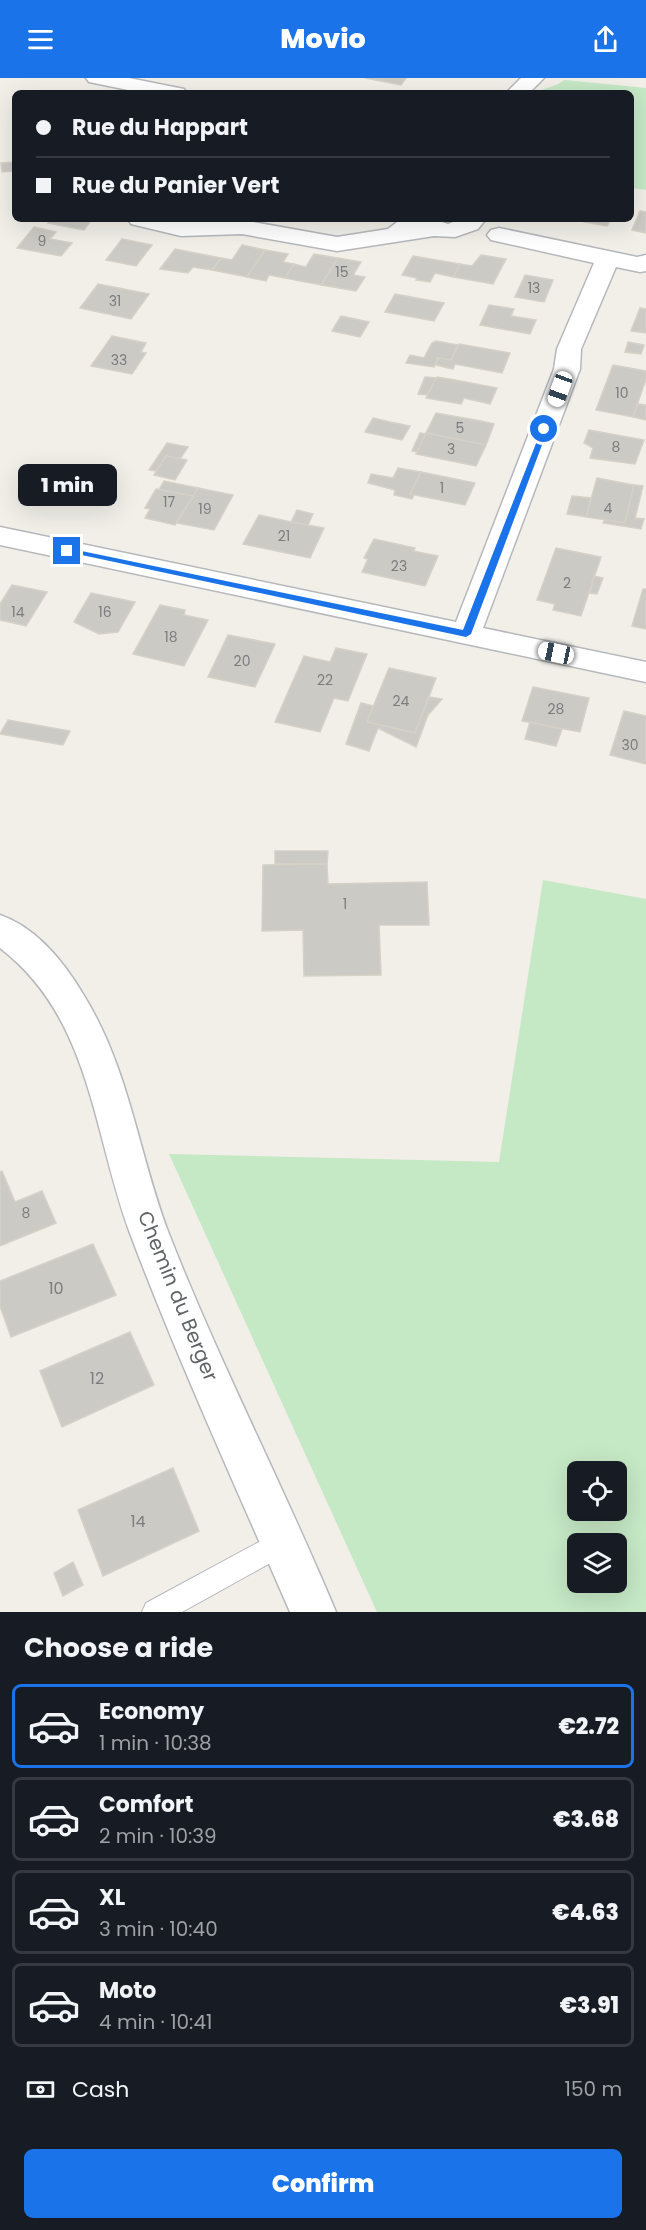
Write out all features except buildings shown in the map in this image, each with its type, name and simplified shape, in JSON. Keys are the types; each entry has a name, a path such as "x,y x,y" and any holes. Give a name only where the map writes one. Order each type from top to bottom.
{"street":[{"path":"96,78 161,90"},
{"path":"520,90 534,78"},
{"path":"143,222 181,229 243,227 337,244 373,240 396,234 424,222 467,224 491,227 535,244 644,264"},
{"path":"277,222 342,234 356,241"},
{"path":"466,634 567,369 569,349 608,258"},
{"path":"0,536 646,672"},
{"name":"Chemin du Berger","path":"0,929 15,938 52,974 79,1019 105,1081 151,1237 313,1612"}],"lane":[{"path":"156,1612 283,1542"}],"green space":[{"path":"564,80 646,88 646,190 634,188 634,90 542,90"},
{"path":"543,880 646,899 646,1612 377,1612 169,1154 499,1162"}],"route":[{"path":"67,551 466,634 544,429"}]}
